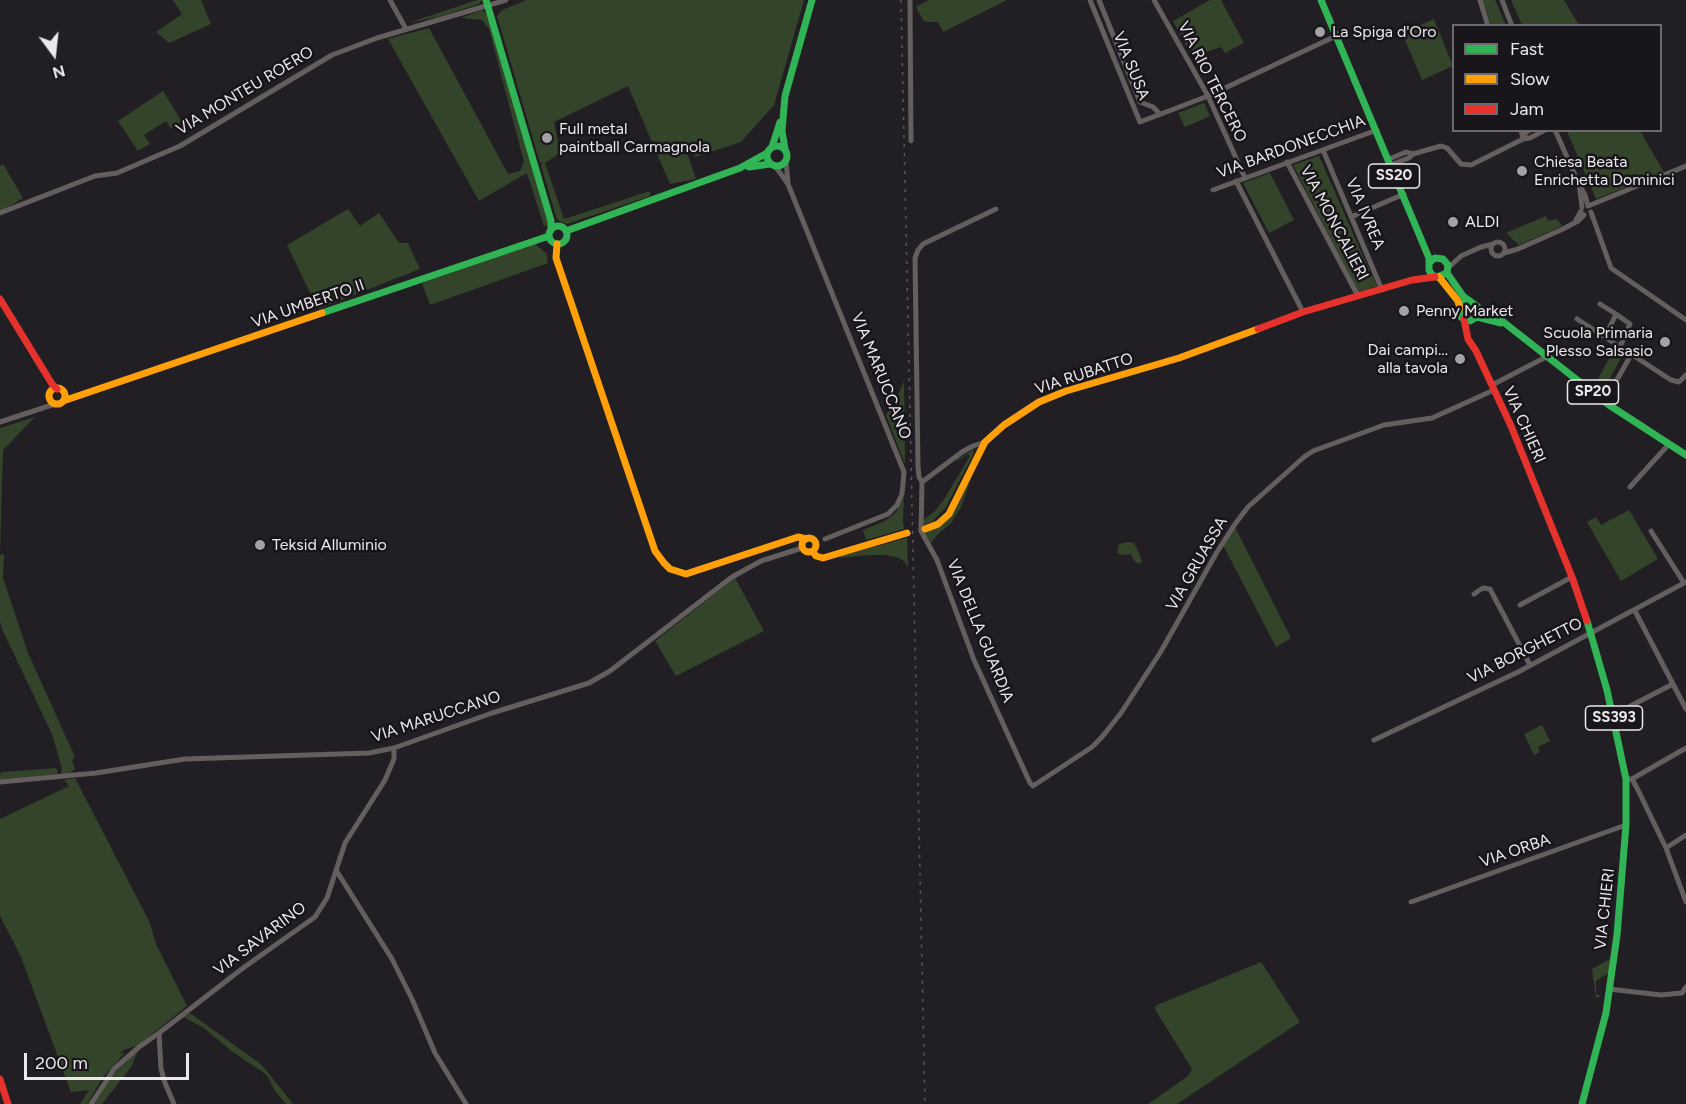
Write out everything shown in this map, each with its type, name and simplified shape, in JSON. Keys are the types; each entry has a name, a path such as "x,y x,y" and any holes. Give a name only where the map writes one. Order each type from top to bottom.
{"main road":[{"path":"740,168 783,165 786,161 787,154 782,130 785,96 812,0"},
{"path":"1321,0 1336,36"},
{"path":"489,3 551,221 553,243 557,244"},
{"name":"SS20","path":"1336,36 1428,245 1444,265 1457,289 1470,301"},
{"path":"772,165 770,150 783,114"},
{"path":"553,231 566,231 740,168 777,146 785,149"},
{"name":"SS20","path":"1404,194 1430,273 1437,277 1458,301 1460,308"},
{"name":"VIA UMBERTO II","path":"64,398 76,396 553,231"},
{"path":"557,244 564,242 567,238 566,231"},
{"path":"557,244 555,254 560,269 655,551 664,563 670,569 686,574 798,537 810,538 816,543 813,552"},
{"path":"1412,280 1429,265 1444,265"},
{"path":"1412,280 1437,277 1444,265"},
{"name":"VIA RUBATTO","path":"925,529 938,524 949,514 985,442 1004,424 1048,398 1179,358 1303,312 1412,280"},
{"path":"0,298 53,388 64,398 60,404 50,404 49,396 53,388"},
{"path":"1470,301 1477,304 1476,316 1464,319 1460,314 1460,308 1463,303 1470,301"},
{"name":"SP20","path":"1476,316 1504,325 1605,401 1686,455"},
{"name":"VIA CHIERI","path":"1476,316 1471,337 1530,471 1572,577 1592,633 1629,779 1617,935 1598,1048 1582,1104"},
{"name":"VIA CHIERI","path":"1464,319 1468,339 1476,351"},
{"path":"806,538 801,544 804,552 813,552 823,558 907,533"},
{"path":"0,1079 8,1104"}],"street":[{"path":"390,0 406,29"},
{"name":"VIA MONTEU ROERO","path":"0,213 95,176 117,173 198,137 332,55 406,29 489,3 506,0"},
{"path":"910,0 911,141"},
{"name":"VIA SUSA","path":"1090,0 1140,122 1208,96 1336,36"},
{"name":"VIA SUSA","path":"1099,0 1140,102 1153,107 1160,114"},
{"name":"VIA RIO TERCERO","path":"1154,0 1208,96 1245,178"},
{"path":"1480,0 1487,24"},
{"path":"1502,0 1511,24"},
{"name":"VIA BARDONECCHIA","path":"1213,190 1377,130"},
{"path":"1521,132 1523,139"},
{"path":"1523,139 1526,132"},
{"path":"1390,162 1409,158 1413,154 1441,146 1447,148 1461,164 1471,165 1541,132"},
{"path":"1557,132 1586,195 1586,210 1611,268 1686,320"},
{"name":"VIA IVREA","path":"1323,150 1382,290"},
{"name":"VIA MARUCCANO","path":"786,161 788,184 904,472 903,494 888,514 825,539"},
{"name":"VIA MONCALIERI","path":"1287,162 1358,296"},
{"name":"VIA MARUCCANO","path":"772,165 788,184"},
{"path":"1492,247 1496,256 1509,253 1573,224 1586,210 1597,203 1686,166"},
{"path":"1236,181 1303,312"},
{"path":"1351,217 1404,194"},
{"name":"VIA DELLA GUARDIA","path":"996,208 923,244 915,258 918,466 922,482 921,531 937,560 974,660 1033,786"},
{"path":"1492,247 1499,242 1504,245 1524,246"},
{"path":"1444,265 1485,245 1492,247"},
{"path":"1504,245 1504,253"},
{"path":"1600,304 1630,324 1620,347"},
{"path":"1605,337 1616,314"},
{"path":"1577,319 1676,383 1683,380 1686,375"},
{"path":"1605,401 1631,355"},
{"name":"VIA GRUASSA","path":"1033,786 1092,747 1102,737 1160,653 1235,524 1248,507 1304,457 1313,451 1384,425 1432,417 1493,388 1546,357"},
{"path":"0,422 50,404"},
{"path":"922,482 973,446 985,442"},
{"path":"1630,487 1669,444"},
{"path":"1651,531 1685,583"},
{"name":"VIA MARUCCANO","path":"0,782 96,773 185,759 369,753 394,748 492,713 589,683 610,671 732,577 761,561 802,548"},
{"path":"1520,605 1572,577"},
{"name":"VIA BORGHETTO","path":"1374,740 1530,665 1685,583"},
{"path":"1474,594 1483,588 1490,589 1530,665"},
{"path":"1635,610 1686,709"},
{"path":"1613,715 1673,684"},
{"name":"VIA SAVARINO","path":"91,1104 114,1069 138,1047 315,917 327,898 345,843 384,780 393,759 394,748"},
{"path":"1686,748 1629,779 1666,848 1686,902"},
{"name":"VIA ORBA","path":"1412,902 1626,825"},
{"path":"1666,848 1686,835"},
{"path":"336,870 392,959 435,1053 466,1104"},
{"path":"1609,989 1661,995 1682,993 1686,987"},
{"path":"159,1033 161,1069 174,1104"}],"green space":[{"path":"173,0 201,0 211,24 169,43 156,32 182,14"},
{"path":"482,0 479,4 438,17 408,23"},
{"path":"527,0 804,0 774,105 741,142 695,157 693,151 687,153 696,179 670,184 628,86 554,122 560,153 545,163 564,219 650,191 650,196 567,224 556,217 541,165 543,162 540,163 497,16 502,10"},
{"path":"929,0 1007,0 943,32 938,22 923,20 916,7"},
{"path":"1210,0 1221,0 1244,43 1225,53 1221,47 1192,57 1173,21"},
{"path":"1482,0 1495,0 1506,24 1491,24"},
{"path":"1511,0 1564,0 1578,24 1522,24"},
{"path":"482,10 489,15 548,225 544,226 527,173 479,201 388,39 429,28 508,174 520,171 524,162 489,29 482,20 461,18"},
{"path":"1434,19 1452,66 1422,80 1402,33"},
{"path":"163,91 182,122 171,129 166,121 144,135 150,144 138,151 118,121"},
{"path":"1204,103 1210,116 1185,127 1178,113"},
{"path":"1567,132 1641,132 1664,172 1596,199"},
{"path":"1319,156 1377,286 1358,292 1293,165"},
{"path":"3,164 23,198 0,212 0,166"},
{"path":"1270,173 1294,220 1269,233 1243,183"},
{"path":"348,209 360,226 379,213 399,243 408,243 420,269 318,309 287,245"},
{"path":"1546,216 1548,221 1557,219 1562,226 1519,245 1506,233"},
{"path":"535,244 546,253 548,263 430,305 422,283"},
{"path":"1613,351 1622,356 1602,393 1594,386"},
{"path":"904,381 905,464 886,415 896,400"},
{"path":"35,417 3,450 0,553 0,428"},
{"path":"973,450 974,453 946,507 932,522 924,525 923,520 943,501 970,456 968,454 957,461 957,459"},
{"path":"970,474 972,476 961,507 951,523 931,543 924,533 944,523"},
{"path":"904,497 904,529 866,540 863,530 885,521 896,512"},
{"path":"1629,510 1658,559 1621,581 1587,522 1596,517 1601,525"},
{"path":"1235,527 1291,638 1276,647 1223,545"},
{"path":"907,538 908,568 899,558 886,555 841,558 840,556"},
{"path":"1134,543 1142,561 1139,564 1134,561 1131,554 1117,553 1119,544"},
{"path":"4,554 3,578 28,653 75,757 72,760 75,769 69,774 61,774 62,768 52,734 2,629 0,555"},
{"path":"735,578 764,631 676,676 655,641"},
{"path":"1542,725 1550,741 1538,747 1540,752 1534,755 1524,734"},
{"path":"56,768 58,774 0,780 0,774 3,772"},
{"path":"75,778 149,921 156,944 187,1006 140,1044 119,1054 125,1053 103,1077 87,1104 80,1104 89,1090 71,1092 21,957 0,916 0,819 69,786 64,780"},
{"path":"1610,959 1609,973 1596,981 1596,994 1601,996 1596,998 1592,969"},
{"path":"1261,962 1300,1022 1177,1104 1148,1104 1188,1076 1192,1069 1155,1006"},
{"path":"190,1013 262,1065 293,1104 286,1104 275,1091 267,1075 230,1050 204,1028 183,1017"},
{"path":"138,1051 131,1067 102,1104 94,1104 110,1077"}],"railway":[{"path":"901,0 925,1104"}],"traffic: fast":[{"path":"486,0 551,221 551,230"},
{"path":"785,149 782,131 785,96 812,0"},
{"path":"1321,0 1429,258 1429,270 1437,277 1447,273 1448,265 1443,259 1435,258 1430,262"},
{"path":"772,147 780,122"},
{"path":"773,146 781,146 787,152 787,156 787,160 781,166 773,166 767,160 767,152 773,146"},
{"path":"566,231 740,168 767,153"},
{"path":"749,167 770,164"},
{"path":"558,226 564,229 567,235 564,241 558,244 552,241 549,235 552,229 558,226"},
{"path":"322,313 549,236"},
{"path":"1447,273 1463,296 1478,307 1477,317 1470,321 1461,317 1459,311 1463,303 1470,301"},
{"path":"1479,309 1497,317 1609,405 1686,455"},
{"path":"1477,317 1501,323"},
{"path":"1582,1104 1606,1013 1617,935 1626,825 1626,779 1607,690 1587,621"}],"traffic: slow":[{"path":"557,244 556,258 655,551 664,563 670,569 686,574 798,537 806,539"},
{"path":"1439,277 1458,301 1460,308"},
{"path":"63,401 322,313"},
{"path":"925,529 938,524 949,514 985,442 1004,425 1039,402 1066,391 1179,358 1258,329"},
{"path":"57,388 65,396 57,404 49,396 57,388"},
{"path":"813,552 816,556 823,558 907,533"},
{"path":"806,538 812,538 816,545 812,552 806,552 802,548 802,542 806,538"}],"traffic: jam":[{"path":"1258,329 1303,312 1412,280 1435,277"},
{"path":"0,299 57,389"},
{"path":"1464,319 1468,339 1476,351 1511,426 1572,577 1587,621"},
{"path":"0,1079 8,1104"}],"place":[{"name":"La Spiga d'Oro","path":"1320,32"},
{"name":"Full metal paintball Carmagnola","path":"547,138"},
{"name":"Chiesa Beata Enrichetta Dominici","path":"1522,171"},
{"name":"ALDI","path":"1453,222"},
{"name":"Penny Market","path":"1404,311"},
{"name":"Scuola Primaria Plesso Salsasio","path":"1665,342"},
{"name":"Dai campi... alla tavola","path":"1460,359"},
{"name":"Teksid Alluminio","path":"260,545"}]}
